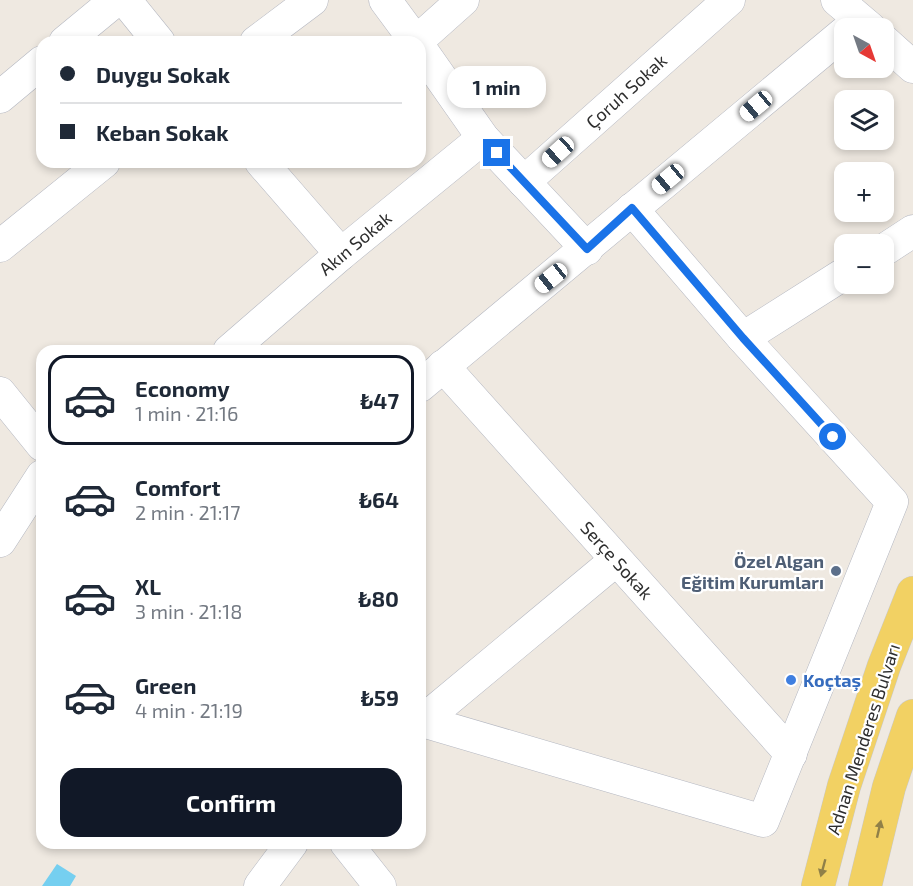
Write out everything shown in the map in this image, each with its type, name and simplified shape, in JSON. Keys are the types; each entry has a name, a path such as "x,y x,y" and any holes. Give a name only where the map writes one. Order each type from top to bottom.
{"main road":[{"name":"Adnan Menderes Bulvarı","path":"818,886 844,786 884,666 913,593"},
{"path":"865,886 901,782 913,716"}],"street":[{"path":"73,36 116,0"},
{"path":"125,0 154,36"},
{"path":"264,36 312,0"},
{"path":"385,0 412,36"},
{"path":"423,36 463,0"},
{"name":"Çoruh Sokak","path":"524,182 729,0"},
{"path":"431,376 587,249 632,208 834,37"},
{"path":"894,49 913,67"},
{"path":"426,57 483,138 587,249"},
{"path":"0,97 36,67"},
{"name":"Akın Sokak","path":"236,345 341,254 483,138"},
{"path":"0,246 97,168"},
{"path":"266,168 341,254"},
{"path":"426,723 763,821 892,502 743,338 632,208"},
{"path":"894,243 913,231"},
{"path":"743,338 834,280"},
{"name":"Serçe Sokak","path":"431,376 616,560 790,754"},
{"path":"0,393 36,438"},
{"path":"0,541 36,485"},
{"path":"426,718 616,560"},
{"path":"260,886 288,849"},
{"path":"351,849 380,886"}],"water":[{"path":"57,864 76,876 70,886 42,886"}],"place":[{"name":"Özel Algan Eğitim Kurumları","path":"836,571"},
{"name":"Koçtaş","path":"791,680"}],"route":[{"path":"497,153 587,249 632,208 743,338 833,437"}]}
